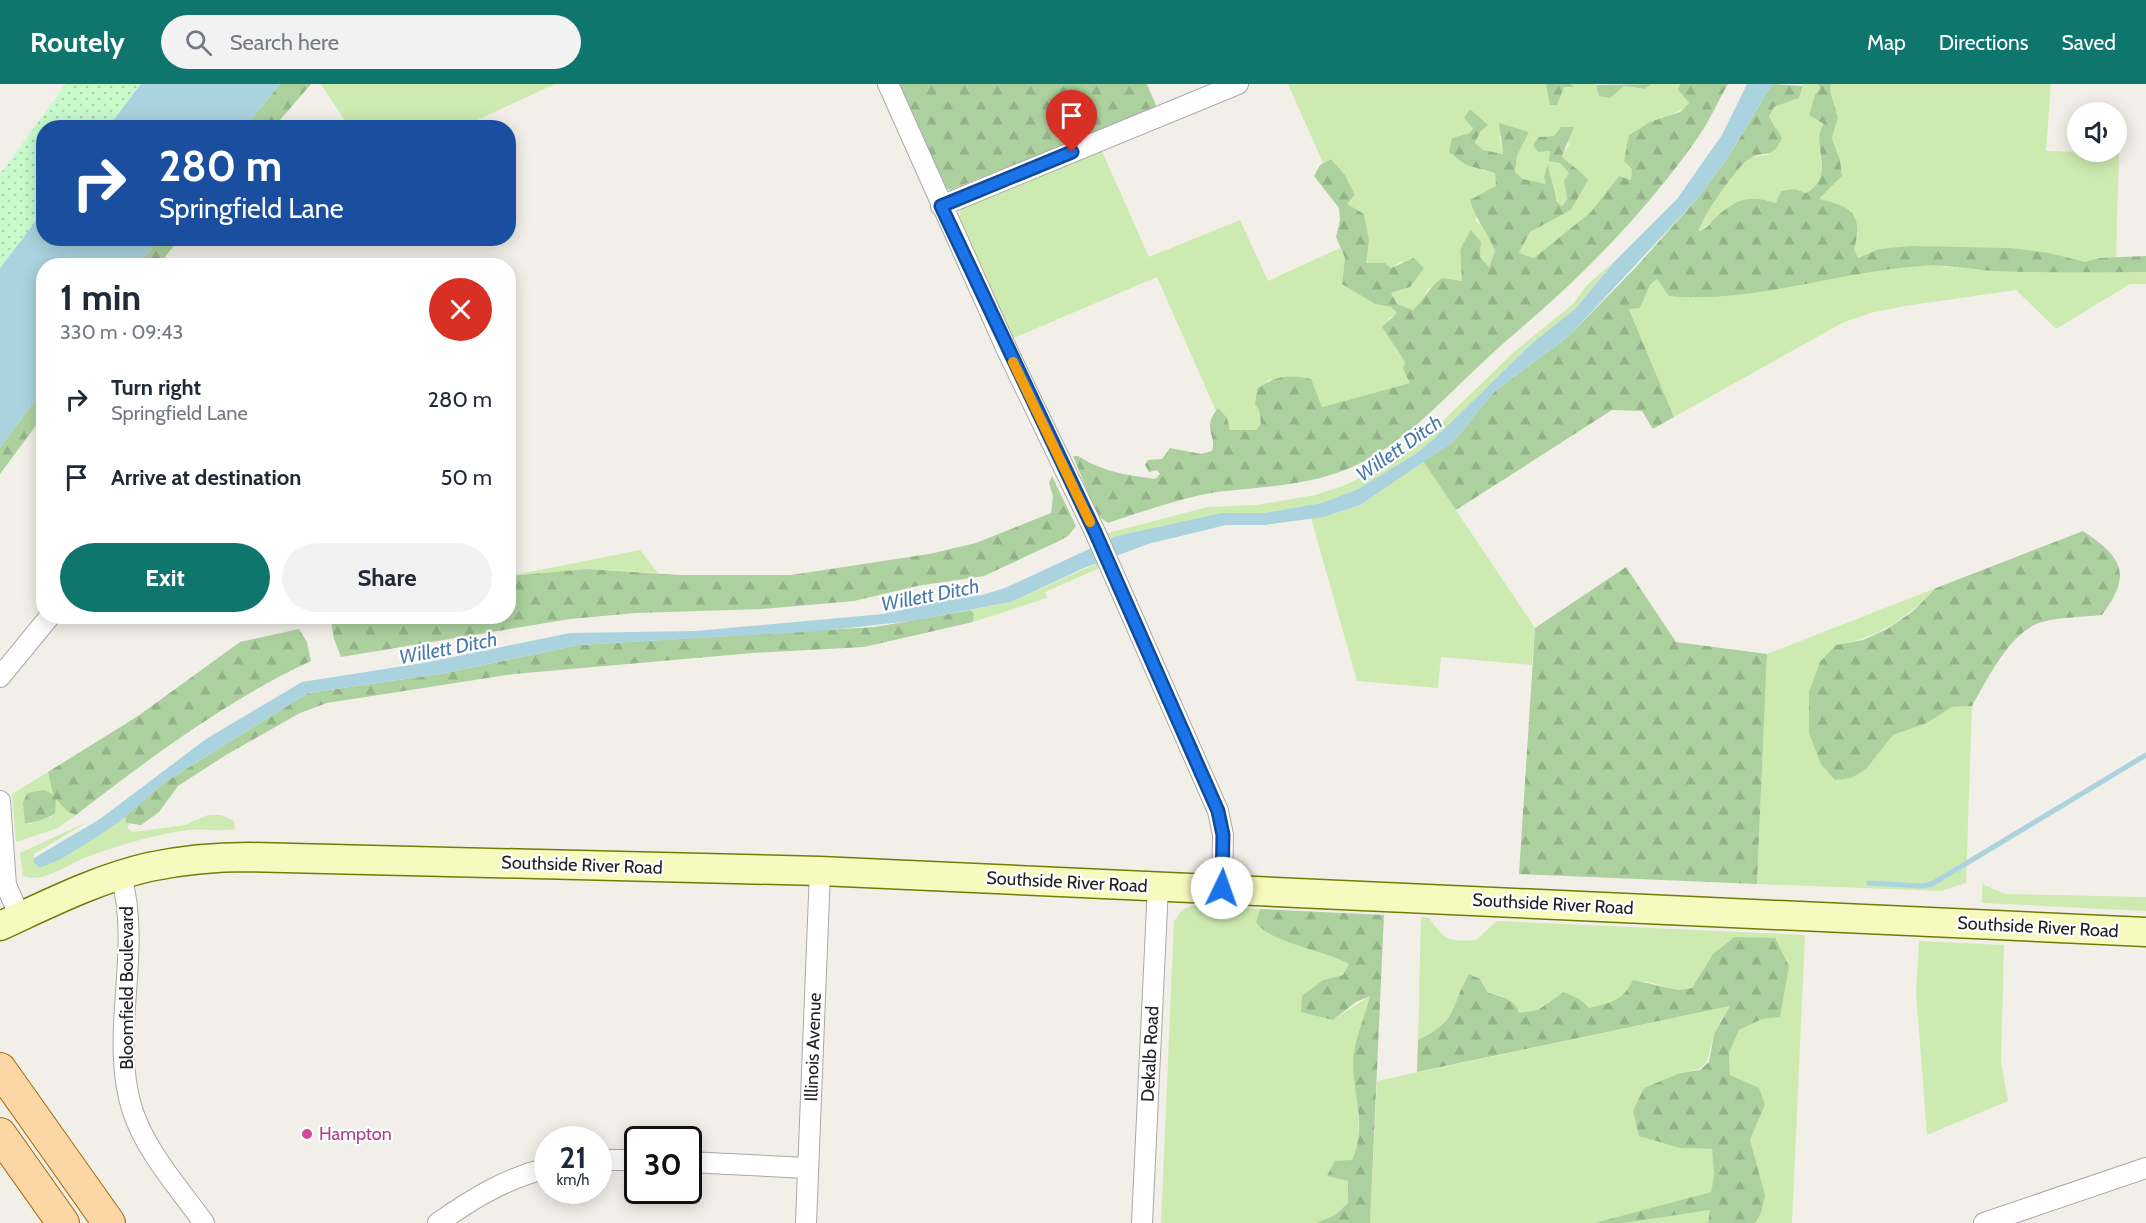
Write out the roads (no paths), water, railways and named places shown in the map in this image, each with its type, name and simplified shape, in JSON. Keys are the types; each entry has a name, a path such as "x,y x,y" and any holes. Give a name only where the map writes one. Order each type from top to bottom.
{"main road":[{"name":"Southside River Road","path":"10,921 121,876 166,863 249,857 820,872 1222,888 2146,932"},
{"path":"0,1069 109,1223"},
{"path":"0,1134 63,1223"}],"street":[{"path":"888,84 941,206 1096,537 1218,811 1223,835 1222,888"},
{"path":"941,206 1238,84"},
{"path":"0,677 43,624"},
{"path":"0,801 10,921"},
{"name":"Illinois Avenue","path":"806,1223 820,872"},
{"name":"Bloomfield Boulevard","path":"121,876 128,904 125,1061 129,1098 144,1137 204,1223"},
{"name":"Dekalb Road","path":"1142,1223 1158,886"},
{"path":"702,1163 807,1168"},
{"path":"1984,1223 2146,1168"},
{"path":"438,1223 485,1192 534,1173"}],"water":[{"path":"141,84 280,84 251,120 113,120"},
{"path":"1747,84 1772,84 1727,159 1696,200 1569,336 1494,392 1453,442 1360,505 1323,517 1264,525 1226,525 1148,544 1084,568 1011,602 910,621 822,631 579,645 440,674 308,693 165,782 119,822 89,842 61,859 39,868 34,862 34,858 100,819 206,739 302,682 429,662 570,633 695,631 883,614 982,595 1005,588 1117,536 1222,513 1264,513 1322,503 1358,489 1417,453 1531,344 1574,310 1616,260 1677,199 1722,135"},
{"path":"36,221 36,246 153,246 144,258 36,258 36,399 0,447 0,268"}],"waterway":[{"path":"1869,883 1923,886 1932,884 2146,755"}],"place":[{"name":"Hampton","path":"307,1134"}],"water label":[{"name":"Willett Ditch","path":"1399,448"},
{"name":"Willett Ditch","path":"930,595"},
{"name":"Willett Ditch","path":"448,648"}]}
